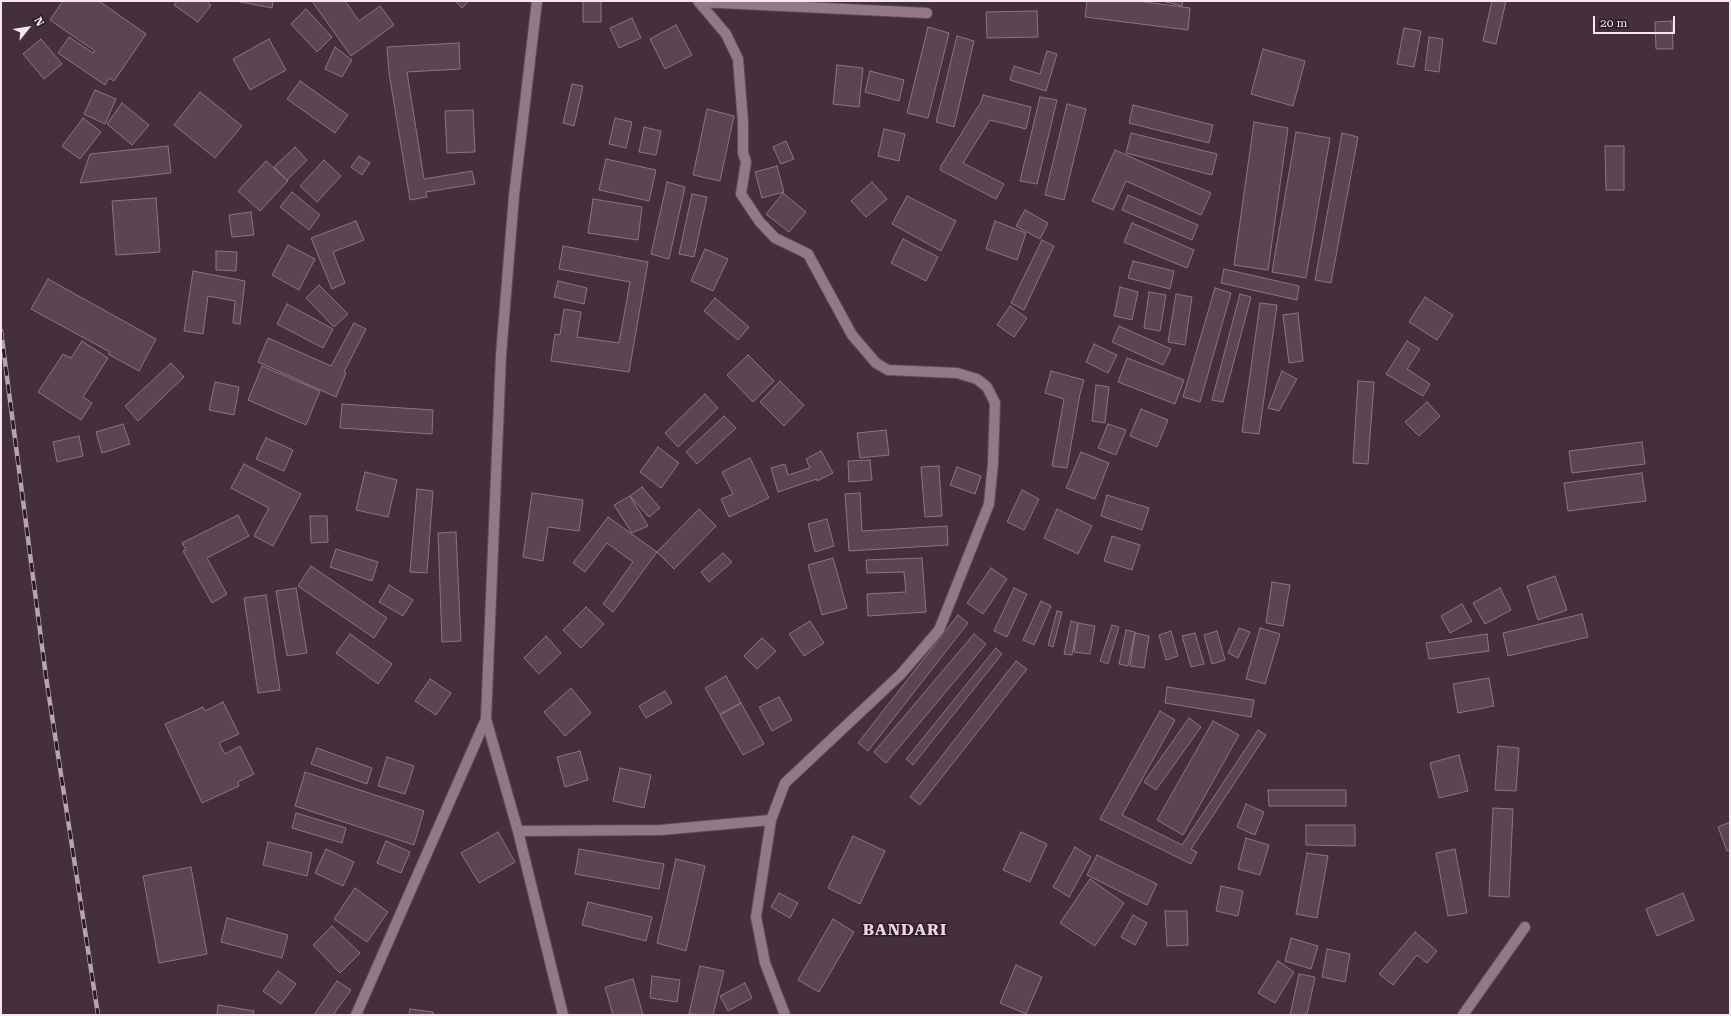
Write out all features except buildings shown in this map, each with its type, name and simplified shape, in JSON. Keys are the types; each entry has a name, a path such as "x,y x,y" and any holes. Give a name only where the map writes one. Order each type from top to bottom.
{"street":[{"path":"537,1 514,196 501,355 486,719 518,831 563,1015"},
{"path":"699,2 927,13"},
{"path":"699,2 726,34 738,59 743,122 743,153 746,162 741,194 759,221 775,238 808,254 852,335 876,363 888,370 957,373 977,379 987,386 995,403 994,463 989,504 939,630 901,674 785,783 770,820 756,917 765,963 785,1015"},
{"path":"356,1015 486,719"},
{"path":"518,831 661,830 770,820"},
{"path":"1463,1015 1525,927"}],"railway":[{"path":"1,331 46,677 98,1015"}],"district":[{"name":"BANDARI","path":"905,930"}]}
